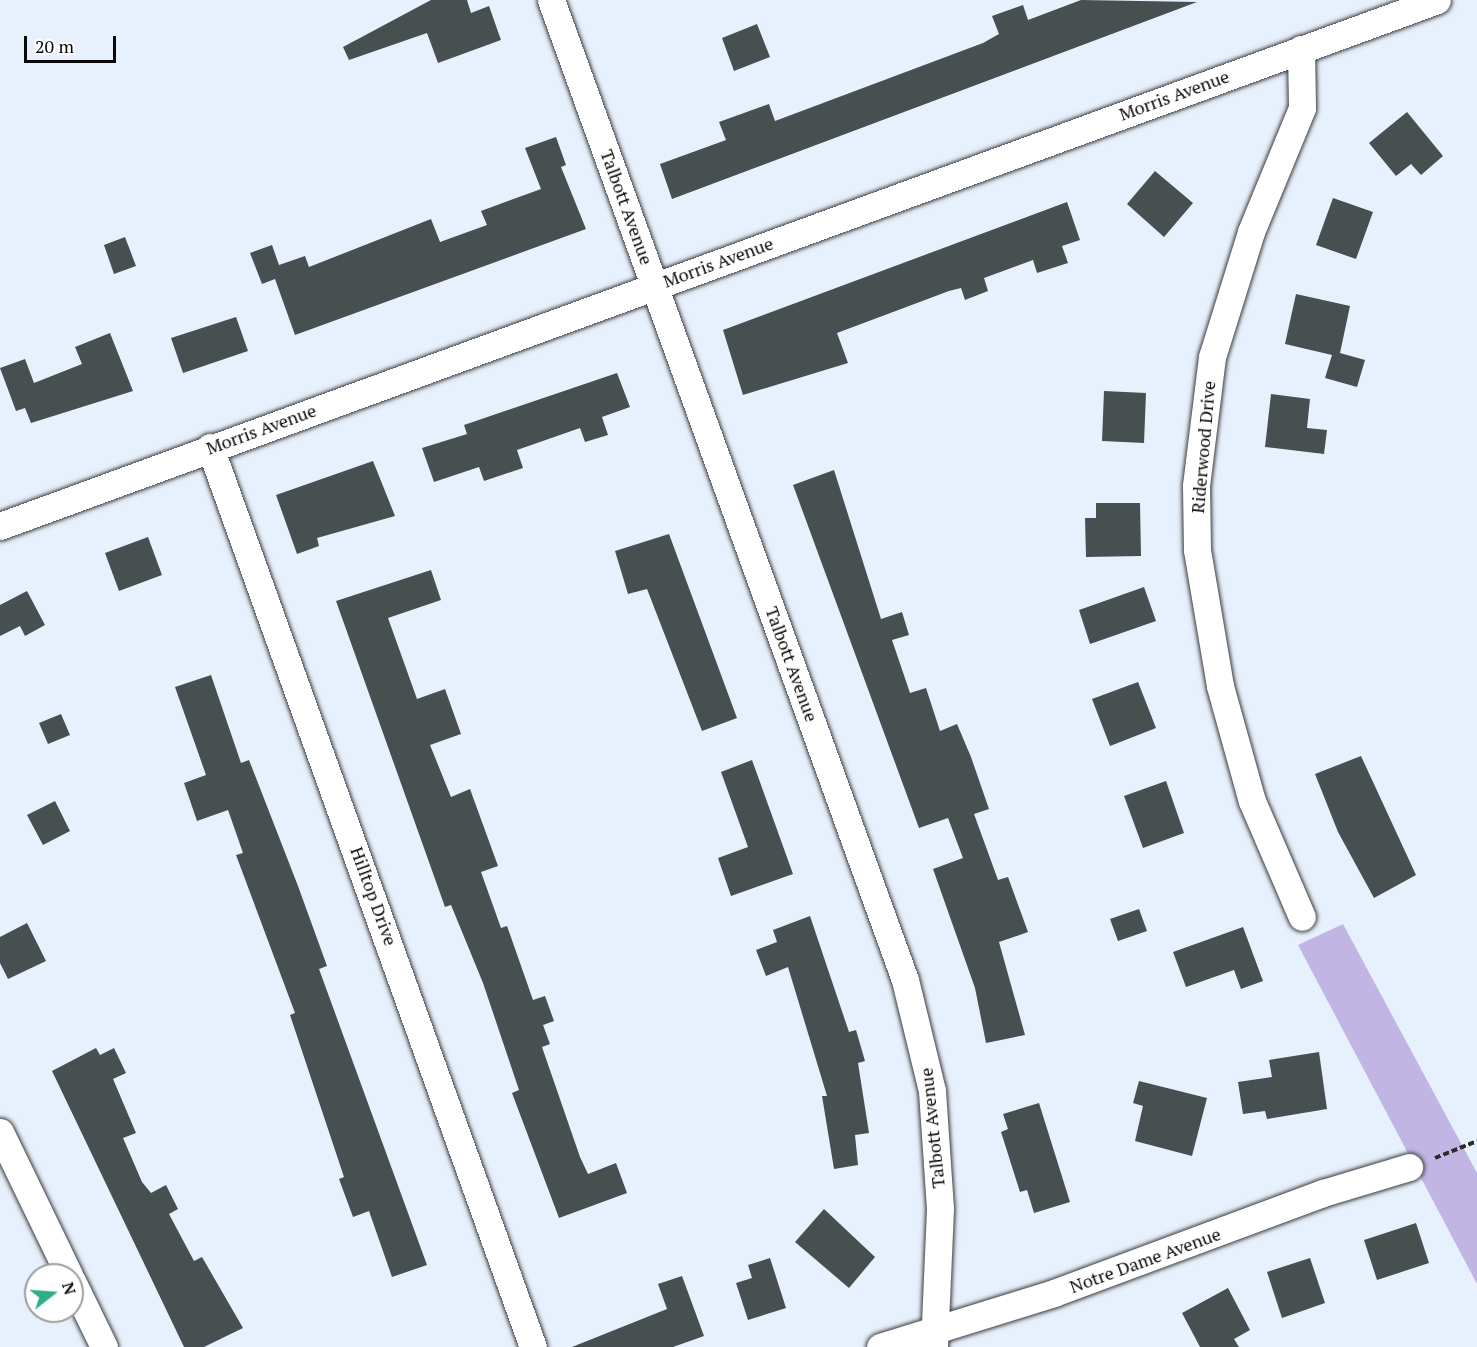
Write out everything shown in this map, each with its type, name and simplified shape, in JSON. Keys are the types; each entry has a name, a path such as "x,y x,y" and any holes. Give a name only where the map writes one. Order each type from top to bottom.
{"street":[{"name":"Talbott Avenue","path":"551,0 905,980 932,1091 940,1209 936,1337"},
{"name":"Morris Avenue","path":"0,526 210,447 1437,0"},
{"name":"Riderwood Drive","path":"1301,49 1302,108 1251,232 1212,357 1196,486 1197,550 1220,686 1252,801 1302,917"},
{"name":"Hilltop Drive","path":"210,447 533,1347"},
{"path":"0,1131 63,1263"},
{"name":"Notre Dame Avenue","path":"880,1347 936,1337 1323,1193 1409,1167"},
{"path":"84,1306 104,1347"}],"path":[{"path":"1409,1167 1477,1141"}],"shaded area":[{"path":"1343,924 1477,1173 1477,1284 1298,945"}],"building":[{"path":"431,0 467,0 471,13 489,6 501,40 438,63 427,33 349,60 343,47"},
{"path":"1081,0 1197,2 672,199 660,164 726,140 719,122 769,104 775,121 983,43 999,34 992,16 1023,5 1028,20"},
{"path":"757,24 770,57 734,71 722,38"},
{"path":"1407,112 1443,156 1421,175 1411,164 1396,176 1369,143"},
{"path":"556,137 566,165 561,167 586,229 295,335 275,279 262,284 250,253 272,245 279,265 305,256 309,267 431,219 440,242 487,225 481,211 541,189 525,148"},
{"path":"1155,171 1193,203 1164,237 1127,204"},
{"path":"1333,198 1373,212 1356,259 1316,245"},
{"path":"1067,202 1080,240 1062,246 1068,263 1037,273 1033,260 984,278 988,291 965,300 961,288 949,291 837,333 848,363 743,395 723,330"},
{"path":"125,237 136,266 114,274 104,245"},
{"path":"1296,294 1350,306 1340,353 1365,360 1357,387 1325,378 1332,355 1285,344"},
{"path":"236,317 248,351 183,373 171,338"},
{"path":"110,333 133,391 31,423 25,408 16,411 0,368 25,359 34,383 82,364 75,347"},
{"path":"617,373 630,407 602,417 608,435 585,442 580,428 517,450 523,468 484,481 479,467 434,482 422,448 467,434 464,425"},
{"path":"1104,391 1146,393 1144,443 1102,441"},
{"path":"1271,394 1310,399 1307,428 1327,430 1324,454 1265,447"},
{"path":"373,461 395,516 317,538 319,546 297,554 276,495"},
{"path":"834,470 881,619 902,612 909,635 892,640 910,693 926,688 940,731 957,724 989,809 974,814 998,880 1008,877 1028,932 999,942 1025,1035 986,1043 975,988 933,869 963,858 948,818 919,828 793,485"},
{"path":"1096,503 1140,503 1141,556 1086,557 1085,518 1096,518"},
{"path":"669,534 737,718 702,731 647,589 628,594 615,551"},
{"path":"148,537 162,575 119,591 105,553"},
{"path":"431,570 441,600 388,618 417,699 445,689 461,734 430,745 451,797 470,789 498,866 481,872 501,928 507,926 533,1000 545,996 554,1021 543,1025 550,1044 542,1047 580,1157 588,1174 616,1163 627,1193 559,1218 512,1093 519,1090 483,983 451,905 445,907 336,601"},
{"path":"1144,587 1156,621 1090,644 1079,610"},
{"path":"27,591 45,625 25,636 20,626 0,636 0,605"},
{"path":"211,675 241,763 249,760 298,886 327,966 319,969 427,1265 392,1277 369,1211 353,1217 339,1179 344,1177 290,1015 295,1013 236,855 243,853 228,810 197,821 184,783 206,775 175,687"},
{"path":"1138,682 1156,728 1110,746 1092,699"},
{"path":"61,714 70,735 48,744 39,723"},
{"path":"1361,756 1416,875 1374,898 1338,832 1315,774"},
{"path":"752,760 793,874 731,896 718,858 748,847 721,772"},
{"path":"1166,781 1184,833 1143,848 1124,796"},
{"path":"55,801 70,831 43,845 27,815"},
{"path":"1139,909 1147,931 1118,941 1110,919"},
{"path":"810,916 849,1032 856,1030 865,1061 858,1063 869,1133 855,1135 858,1165 834,1169 822,1096 827,1096 788,967 766,976 756,950 777,942 773,930"},
{"path":"27,923 46,961 8,979 0,963 0,937"},
{"path":"1243,927 1263,981 1241,989 1234,970 1186,987 1173,952"},
{"path":"96,1048 100,1055 114,1048 126,1073 113,1079 136,1133 123,1138 142,1182 151,1193 166,1185 178,1209 169,1214 194,1261 202,1257 243,1328 204,1347 184,1347 52,1071"},
{"path":"1319,1052 1327,1109 1267,1119 1265,1111 1243,1114 1238,1082 1272,1077 1269,1060"},
{"path":"1139,1081 1207,1098 1192,1156 1135,1141 1143,1106 1133,1103"},
{"path":"1039,1103 1070,1202 1034,1213 1027,1190 1020,1192 1001,1132 1008,1129 1003,1114"},
{"path":"824,1209 875,1257 849,1288 795,1242"},
{"path":"1416,1223 1429,1263 1377,1280 1364,1240"},
{"path":"770,1258 786,1308 748,1320 736,1283 752,1278 748,1265"},
{"path":"1310,1258 1325,1303 1282,1318 1267,1272"},
{"path":"682,1276 704,1336 673,1347 572,1347 667,1309 658,1284"},
{"path":"1228,1288 1250,1330 1234,1339 1239,1347 1200,1347 1182,1313"}]}
